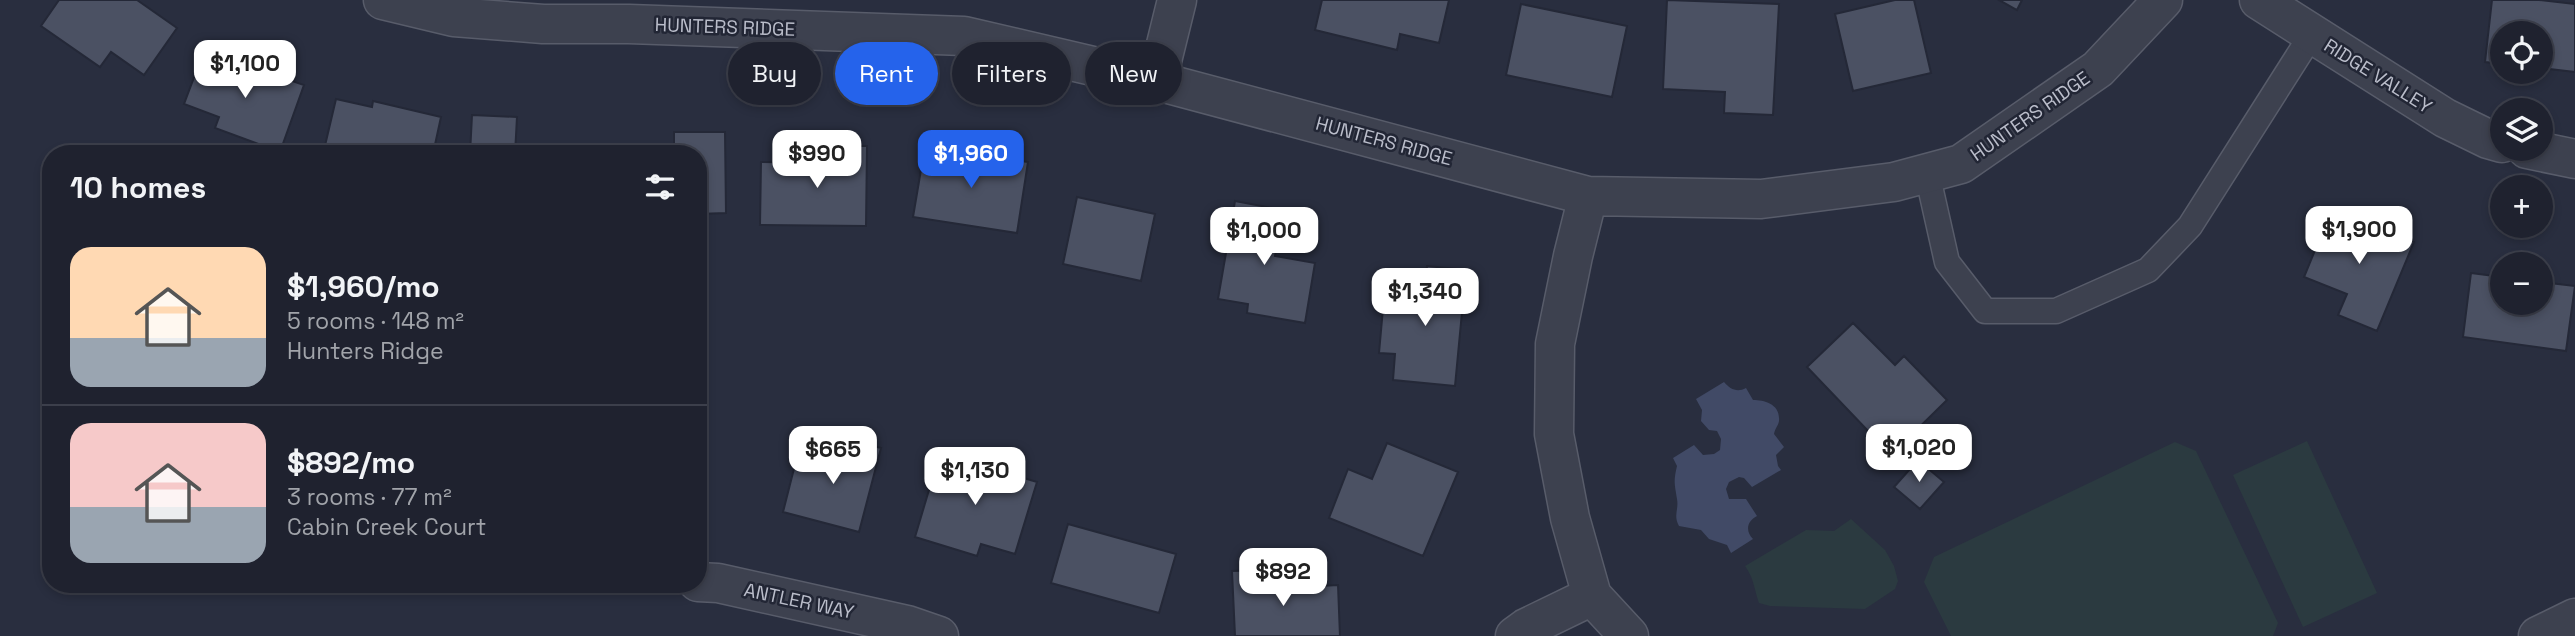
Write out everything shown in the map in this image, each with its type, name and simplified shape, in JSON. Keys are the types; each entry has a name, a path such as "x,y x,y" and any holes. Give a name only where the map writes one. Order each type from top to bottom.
{"street":[{"name":"HUNTERS RIDGE","path":"383,0 454,17 543,24 629,12 964,36 1085,64"},
{"path":"1167,42 1177,0"},
{"name":"HUNTERS RIDGE","path":"1182,88 1588,196 1761,199 1894,182 1961,164 2098,69 2163,0"},
{"name":"RIDGE VALLEY","path":"2259,0 2445,118 2490,140"},
{"path":"2553,154 2575,159"},
{"path":"1588,196 1555,344 1554,434 1570,518 1592,596 1629,636"},
{"name":"ANTLER WAY","path":"707,582 907,625 939,636"},
{"path":"1515,636 1592,596"},
{"path":"2538,636 2575,618"}],"lane":[{"path":"1927,173 1947,262 1984,311 2056,311 2148,270 2190,226 2312,34"}],"shaded area":[{"path":"2307,441 2377,593 2303,627 2233,475"},
{"path":"2175,442 2196,451 2278,623 2273,636 1951,636 1924,582 1934,557"},
{"path":"1851,519 1885,550 1894,566 1898,581 1895,589 1865,609 1770,606 1759,603 1745,566 1806,530 1834,531"}],"water":[{"path":"1724,382 1734,390 1746,388 1753,400 1774,406 1779,420 1774,434 1784,447 1776,455 1781,470 1752,487 1744,478 1739,477 1729,482 1726,489 1729,499 1746,499 1757,516 1748,526 1753,539 1731,553 1727,545 1709,539 1701,530 1679,526 1676,519 1677,466 1673,458 1694,445 1703,455 1714,454 1720,450 1721,439 1717,431 1709,430 1701,421 1702,410 1696,399"}],"building":[{"path":"59,0 137,0 177,28 144,75 111,52 100,67 41,26"},
{"path":"1322,0 1449,0 1439,43 1400,34 1397,50 1315,30"},
{"path":"1667,0 1779,4 1773,115 1724,113 1725,92 1663,89"},
{"path":"1895,0 1914,0 1931,73 1853,91 1835,14"},
{"path":"1999,0 2022,0 2017,10"},
{"path":"2492,0 2539,0 2575,4 2575,72 2553,69 2553,21 2490,21 2490,63 2485,62"},
{"path":"1521,4 1627,26 1612,97 1506,75"},
{"path":"204,51 304,85 283,145 261,145 215,128 219,117 184,104"},
{"path":"336,99 372,107 373,101 441,117 435,145 325,145"},
{"path":"472,115 517,117 515,145 470,145"},
{"path":"674,132 725,132 726,213 707,214 707,145 674,145"},
{"path":"822,146 867,146 866,226 760,225 761,162 822,163"},
{"path":"925,146 1028,162 1017,233 913,217"},
{"path":"1077,197 1155,214 1141,281 1063,264"},
{"path":"1235,201 1283,210 1275,256 1315,263 1305,323 1247,313 1248,304 1218,299"},
{"path":"2332,209 2414,242 2377,331 2338,315 2347,294 2304,277"},
{"path":"1427,266 1466,270 1455,386 1393,380 1395,354 1379,353 1385,286 1425,290"},
{"path":"2471,273 2490,275 2490,315 2553,315 2553,283 2575,286 2566,351 2463,337"},
{"path":"1853,323 1895,365 1904,356 1947,400 1891,455 1807,367"},
{"path":"854,441 881,448 859,532 783,512 800,445 849,458"},
{"path":"1387,443 1458,472 1423,556 1329,518 1348,469 1372,479"},
{"path":"940,453 1037,482 1015,554 981,544 977,556 915,537"},
{"path":"1918,460 1944,482 1920,509 1894,487"},
{"path":"1068,524 1176,554 1159,613 1051,583"},
{"path":"1265,570 1266,589 1338,585 1340,636 1235,636 1232,571"}]}
